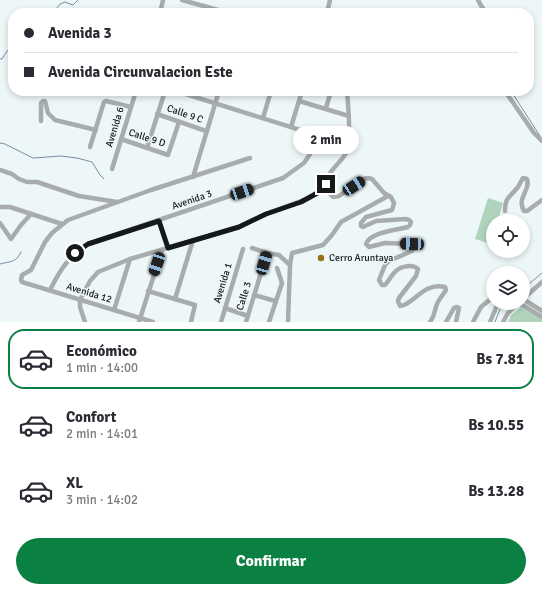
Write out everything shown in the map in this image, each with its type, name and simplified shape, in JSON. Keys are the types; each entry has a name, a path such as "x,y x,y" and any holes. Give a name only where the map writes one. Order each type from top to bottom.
{"street":[{"path":"182,0 211,8"},
{"name":"Avenida 6","path":"112,169 134,96"},
{"path":"147,148 163,96"},
{"path":"197,96 348,145"},
{"path":"193,177 217,96"},
{"path":"263,118 269,96"},
{"path":"291,127 300,96"},
{"path":"326,108 330,96"},
{"path":"85,322 80,307 80,300 90,281 98,272 130,259 239,227 266,214 301,202 321,191 326,184 329,175 346,153 348,145 349,116 347,96"},
{"path":"509,96 542,141"},
{"path":"299,100 349,116"},
{"path":"41,121 41,103 45,101 48,113 55,120 96,130"},
{"path":"90,148 104,102 106,101 131,107"},
{"name":"Calle 9 C","path":"157,114 206,131"},
{"name":"Calle 9 D","path":"121,140 168,155 180,122"},
{"name":"Avenida 3","path":"50,290 66,262 75,253 88,244 283,178 304,163 320,136"},
{"path":"0,207 10,207 62,224 81,215 117,202 250,158"},
{"path":"0,170 12,174 19,179 37,182 79,196 117,202"},
{"path":"326,184 330,194 333,197 338,196 363,179 368,178 372,179 384,193 391,197 394,203 392,210 366,217 361,223 361,226 363,227 376,221 406,219 411,222 408,227 384,232 371,237 366,244 369,248 384,244 412,244 414,246 412,250 389,261 385,265 379,280 382,286 385,285 396,270 400,268 410,266 418,269 416,276 399,298 398,301 400,306 404,306 421,292 429,288 445,287 446,290 436,305 435,315 430,322"},
{"path":"505,211 505,204 508,197 518,188 523,178 527,179 528,182 522,198 522,208 524,211 527,211 542,200"},
{"path":"288,322 290,265 292,253 323,244 341,222 388,196"},
{"path":"0,223 10,240 31,214"},
{"path":"159,221 168,248"},
{"name":"Avenida 12","path":"62,224 45,242 31,270 22,276 22,282 114,310 140,320 153,322"},
{"path":"176,299 193,240"},
{"path":"252,248 267,253 279,254 290,265"},
{"name":"Avenida 1","path":"221,322 242,249"},
{"path":"140,320 162,250"},
{"name":"Calle 3","path":"246,322 267,253"},
{"path":"114,310 130,259"},
{"path":"269,322 282,283 277,268"},
{"path":"530,293 542,282"},
{"path":"148,291 195,306 191,322"},
{"path":"254,294 275,301"},
{"path":"473,322 481,307 486,303"},
{"path":"530,303 542,311"},
{"path":"446,322 454,308 457,307 459,308 456,322"},
{"path":"225,308 248,316"},
{"path":"530,309 542,316"},
{"path":"490,322 495,310"},
{"path":"503,322 511,310"}],"green space":[{"path":"488,198 503,203 500,214 486,214 486,242 475,239"},
{"path":"517,310 526,310 542,319 542,322 508,322 511,315"}],"waterway":[{"path":"57,8 60,4 65,2 73,5 78,0"},
{"path":"482,4 485,8"},
{"path":"0,59 2,59 8,51"},
{"path":"514,96 540,136"},
{"path":"0,143 33,158 61,156 92,162 104,179"},
{"path":"0,264 15,260 21,252"},
{"path":"530,283 542,273"},
{"path":"495,322 500,310"}],"place":[{"name":"Cerro Aruntaya","path":"321,258"}],"route":[{"path":"75,253 88,244 159,221 168,248 239,227 266,214 301,202 321,191 326,184"}]}
